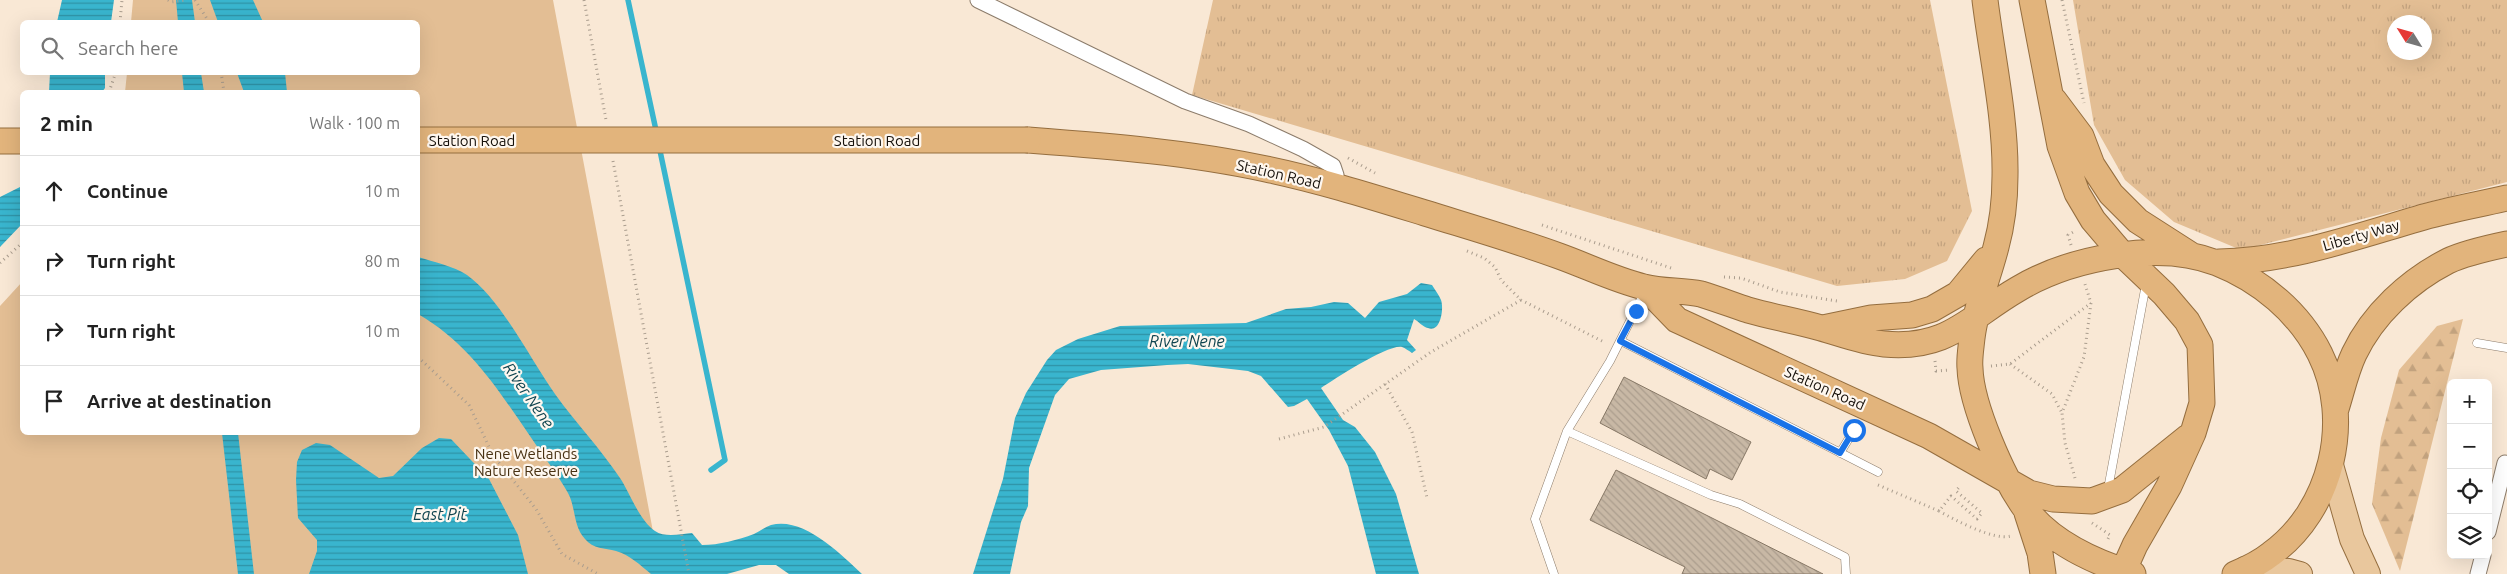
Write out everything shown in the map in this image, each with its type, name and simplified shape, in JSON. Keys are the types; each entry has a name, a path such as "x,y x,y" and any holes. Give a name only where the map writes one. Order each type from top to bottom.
{"highway":[{"path":"1985,0 2002,128 2005,176 1996,247 1981,292 1970,369 1977,404 2011,482 2026,508 2036,537 2043,574"},
{"path":"2026,508 2069,546 2098,562 2126,573 2135,545 2169,486 2193,433 2202,403 2200,345 2187,321 2164,294 2147,280 2122,254 2093,220 2077,193 2060,146 2032,0"},
{"path":"2052,98 2081,136 2092,166 2111,194 2138,221 2204,259 2248,278 2270,294 2298,321 2320,353 2336,408"},
{"name":"Station Road","path":"420,140 1028,140 1162,152 1264,168 1528,245 1646,288 1699,294 1750,310 1823,328 1857,340 1886,344 1932,342 1957,331 2030,282 2065,267 2109,255 2149,253 2204,259"},
{"path":"0,141 20,141"},
{"name":"Liberty Way","path":"2204,259 2249,262 2355,238 2419,218 2507,198"},
{"path":"2240,572 2272,554 2295,531 2320,495 2331,465 2335,441 2336,408 2354,353 2376,320 2393,301 2412,285 2450,260 2507,244"},
{"path":"1823,328 1871,318 1912,315 1932,309 1958,294 1996,247"},
{"name":"Station Road","path":"1646,288 1677,320 1929,436 2029,493 2053,499 2081,502 2092,501 2122,490 2193,433"}],"main road":[{"path":"2331,465 2352,539 2368,574"},
{"path":"2240,572 2289,571 2300,574"}],"street":[{"name":"Station Road","path":"978,0 1184,101 1249,124 1303,149 1333,166 1336,175 1333,187"},
{"path":"2492,522 2502,498 2506,461"},
{"path":"2478,574 2482,559"}],"lane":[{"path":"2107,495 2147,280"},
{"path":"1554,574 1535,519 1567,431 1620,341 1646,288"},
{"path":"1620,341 1878,472"},
{"path":"2477,343 2507,348"},
{"path":"1840,453 1854,430"},
{"path":"1567,431 1711,494 1740,504 1845,556 1846,574"}],"path":[{"path":"120,20 122,0"},
{"path":"170,1 186,0"},
{"path":"195,0 208,20"},
{"path":"584,0 607,126"},
{"path":"2062,0 2085,106"},
{"path":"110,90 115,75"},
{"path":"221,75 224,90"},
{"path":"612,155 690,574"},
{"path":"1540,225 1550,226 1677,270"},
{"path":"2072,246 2068,235 2075,231"},
{"path":"0,263 20,245"},
{"path":"1723,276 1741,278 1780,292 1839,301"},
{"path":"2062,413 2084,357 2091,304 2086,288"},
{"path":"1278,439 1324,427 1431,352 1521,300"},
{"path":"1992,366 2010,364 2091,304"},
{"path":"420,360 470,406 493,456 536,509 562,554 598,574"},
{"path":"1935,362 1936,370 1950,370"},
{"path":"2010,364 2052,394 2062,413 2065,443 2077,487"},
{"path":"1384,384 1412,432 1427,498"},
{"path":"1951,496 1977,519 1982,514 1956,491 1960,486"},
{"path":"1939,512 1966,525 2007,537"},
{"path":"2089,522 2110,535 2106,544"}],"green space":[{"name":"Nene Wetlands Nature Reserve","path":"133,0 553,0 661,574 0,574 0,306 20,284 20,435 420,435 420,90 125,90 127,75 420,75 420,20 131,20"},
{"path":"1213,0 1930,0 1972,211 1947,261 1905,279 1837,286 1192,95"},
{"path":"2073,0 2507,0 2507,182 2241,250 2174,222 2125,180 2094,125"},
{"path":"2463,319 2400,571 2372,504 2381,438 2399,370 2437,326"}],"water":[{"path":"62,0 114,0 111,20 57,20"},
{"path":"176,0 192,0 195,20 178,20"},
{"path":"210,0 253,0 262,20 217,20"},
{"path":"50,75 105,75 104,90 49,90"},
{"path":"182,75 201,75 204,90 184,90"},
{"path":"238,75 285,75 287,90 243,90"},
{"path":"20,187 20,226 0,247 0,197"},
{"name":"River Nene","path":"420,258 462,272 480,286 492,299 545,380 612,467 644,520 655,531 668,535 692,533 702,545 708,545 742,538 771,525 796,526 808,531 832,547 862,574 789,574 776,565 759,565 727,574 651,574 626,555 595,546 588,542 578,528 571,499 564,486 508,403 468,354 436,326 420,315"},
{"name":"River Nene","path":"1421,283 1432,285 1441,300 1442,308 1439,323 1432,329 1414,319 1407,340 1416,350 1412,353 1402,347 1385,351 1321,388 1343,420 1355,427 1375,452 1396,494 1419,574 1376,574 1348,466 1329,430 1307,399 1288,407 1261,376 1248,371 1188,364 1101,370 1069,379 1055,395 1029,468 1028,506 1021,522 1010,574 973,574 1003,479 1015,418 1026,393 1047,360 1056,350 1078,339 1120,326 1246,323 1286,309 1311,307 1334,302 1348,303 1365,318 1379,302 1407,294"},
{"path":"222,435 238,435 254,574 238,574"},
{"name":"East Pit","path":"439,438 451,439 489,479 518,535 528,574 309,574 317,551 317,540 298,518 297,462 302,450 316,443 330,445 379,478 393,476 422,448"}],"building":[{"path":"1624,377 1751,442 1732,480 1710,469 1706,479 1600,423"},
{"path":"1616,470 1823,574 1682,574 1685,567 1590,520"}],"waterway":[{"path":"628,0 657,135"},
{"path":"659,146 725,460 711,470"}],"route":[{"path":"1636,311 1620,341 1840,453 1854,430"}]}
